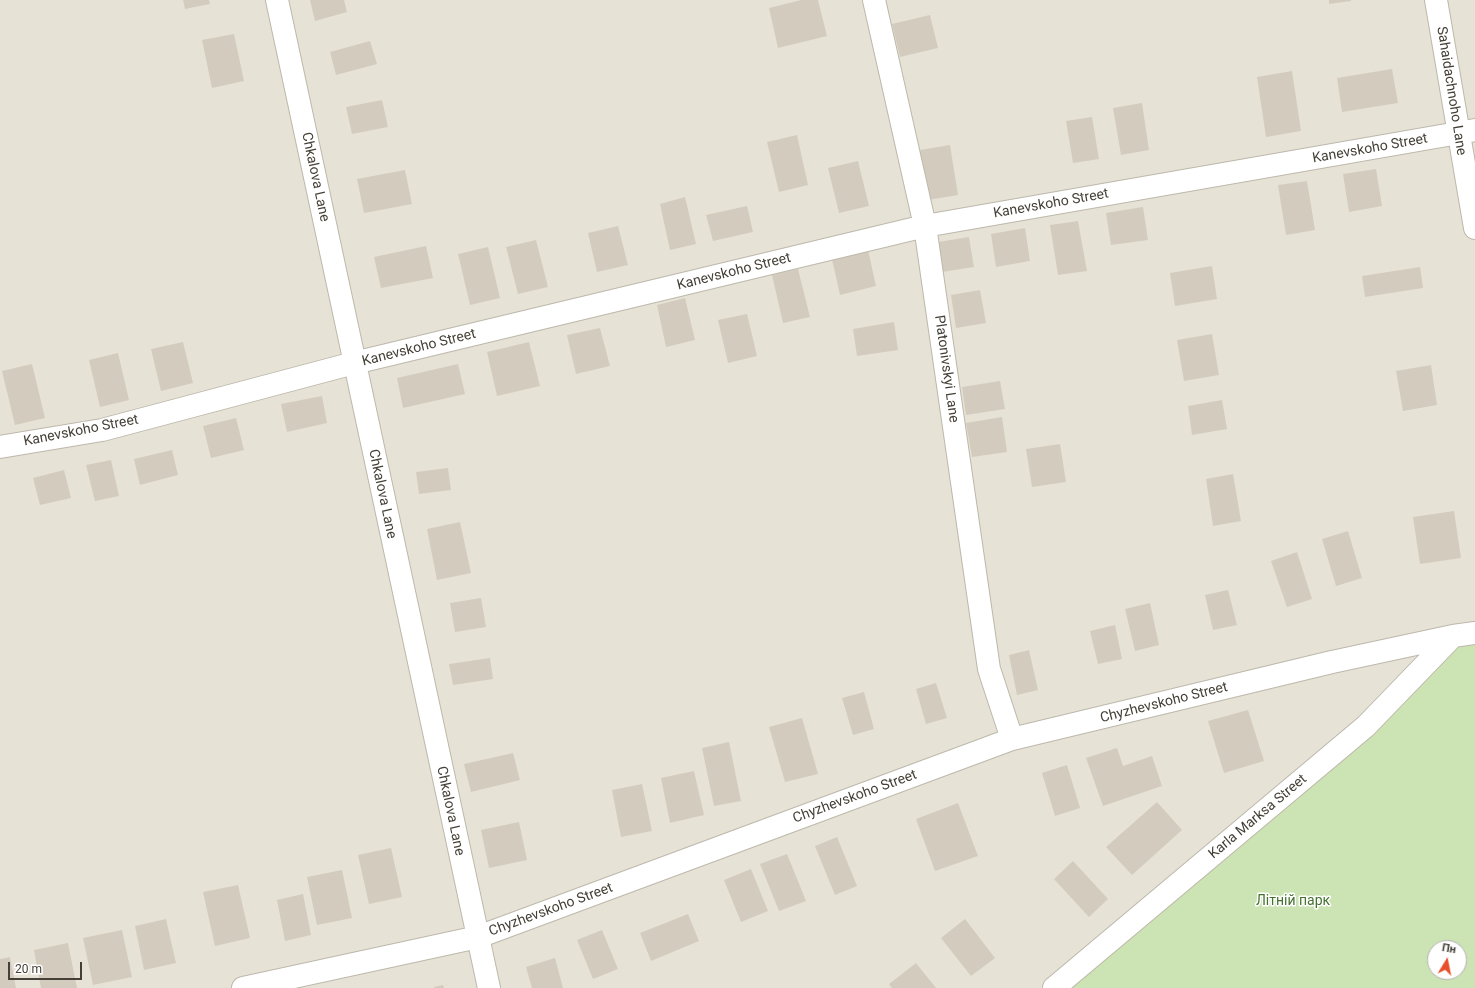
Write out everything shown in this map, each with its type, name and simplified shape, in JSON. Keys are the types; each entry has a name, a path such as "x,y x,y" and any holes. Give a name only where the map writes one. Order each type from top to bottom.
{"street":[{"name":"Chkalova Lane","path":"277,0 489,988"},
{"name":"Platonivskyi Lane","path":"874,0 925,226 989,669 1012,739"},
{"name":"Sahaidachnoho Lane","path":"1436,0 1466,132 1475,228"},
{"name":"Kanevskoho Street","path":"0,447 102,430 354,363 925,226 1466,132"},
{"name":"Chyzhevskoho Street","path":"243,988 478,937 1012,739 1332,662 1453,636 1475,633"},
{"name":"Karla Marksa Street","path":"1054,988 1366,726 1453,636"}],"shaded area":[{"path":"0,0 1475,0 1475,633 1054,988 0,988"}],"green space":[{"name":"Літній парк","path":"1475,633 1475,988 1054,988 1453,636"}],"building":[{"path":"183,0 209,0 210,4 185,9"},
{"path":"310,0 344,0 347,12 315,21"},
{"path":"801,0 818,0 827,36 778,48 769,8"},
{"path":"1329,0 1351,0 1351,1 1329,4"},
{"path":"930,15 938,48 900,57 892,24"},
{"path":"234,34 244,81 212,88 202,40"},
{"path":"370,41 377,64 336,75 330,52"},
{"path":"1392,69 1398,103 1342,112 1337,78"},
{"path":"1292,71 1301,131 1266,137 1257,77"},
{"path":"382,100 388,127 352,134 346,107"},
{"path":"1142,103 1149,150 1121,155 1113,108"},
{"path":"1092,117 1099,159 1073,163 1066,121"},
{"path":"797,135 808,185 779,192 767,142"},
{"path":"950,145 958,195 928,200 920,150"},
{"path":"858,161 869,206 839,213 828,168"},
{"path":"1376,169 1382,206 1349,212 1343,174"},
{"path":"405,170 412,204 364,213 357,179"},
{"path":"1307,181 1315,230 1286,235 1278,185"},
{"path":"685,197 696,244 670,250 660,204"},
{"path":"747,206 753,232 713,241 706,215"},
{"path":"1143,207 1148,240 1111,245 1106,213"},
{"path":"1078,221 1087,271 1058,275 1050,225"},
{"path":"618,226 628,265 597,272 588,233"},
{"path":"1025,228 1030,261 996,267 991,234"},
{"path":"969,237 974,267 942,272 938,242"},
{"path":"536,240 548,287 518,294 506,247"},
{"path":"426,246 433,278 381,288 374,257"},
{"path":"488,247 500,298 470,305 458,254"},
{"path":"868,250 876,286 840,295 832,259"},
{"path":"1212,266 1217,299 1175,306 1170,273"},
{"path":"1420,267 1423,288 1365,297 1362,276"},
{"path":"798,269 810,317 783,323 772,275"},
{"path":"980,290 986,323 956,328 951,295"},
{"path":"685,298 695,340 666,347 657,305"},
{"path":"747,314 757,356 728,363 718,320"},
{"path":"894,322 898,350 857,356 853,329"},
{"path":"600,328 610,366 576,374 567,335"},
{"path":"1212,334 1219,375 1184,381 1177,340"},
{"path":"183,342 193,383 161,391 151,349"},
{"path":"529,342 540,386 497,396 487,352"},
{"path":"118,353 129,400 100,407 89,360"},
{"path":"32,364 45,418 15,425 2,371"},
{"path":"458,364 465,394 403,408 397,378"},
{"path":"1431,365 1437,405 1403,411 1396,371"},
{"path":"1000,381 1005,409 966,415 962,387"},
{"path":"322,396 327,423 287,432 281,404"},
{"path":"1222,400 1227,429 1192,435 1188,406"},
{"path":"1002,417 1007,452 972,457 966,423"},
{"path":"236,418 244,450 211,458 203,426"},
{"path":"1060,444 1066,482 1032,487 1026,449"},
{"path":"172,450 178,475 140,485 134,459"},
{"path":"111,460 119,496 95,501 86,465"},
{"path":"448,468 451,490 419,494 416,472"},
{"path":"64,470 71,498 40,505 33,478"},
{"path":"1233,474 1241,521 1213,526 1206,479"},
{"path":"1454,511 1461,558 1420,564 1413,517"},
{"path":"460,522 471,573 437,580 427,529"},
{"path":"1348,531 1362,578 1336,586 1322,539"},
{"path":"1297,552 1312,599 1287,607 1271,561"},
{"path":"1228,590 1237,625 1213,630 1205,595"},
{"path":"481,598 486,627 455,632 450,603"},
{"path":"1150,603 1159,645 1135,651 1125,609"},
{"path":"1115,625 1122,659 1098,664 1090,631"},
{"path":"1029,650 1038,690 1017,695 1009,655"},
{"path":"490,658 493,679 453,685 449,664"},
{"path":"936,683 947,718 926,724 916,689"},
{"path":"864,692 874,729 853,735 842,698"},
{"path":"1248,710 1264,761 1224,773 1208,721"},
{"path":"802,718 818,774 785,782 769,727"},
{"path":"729,742 741,801 714,806 702,748"},
{"path":"1117,748 1123,766 1152,756 1162,786 1103,806 1086,758"},
{"path":"513,753 520,780 471,792 464,764"},
{"path":"1067,765 1080,808 1055,816 1042,773"},
{"path":"694,771 704,815 670,823 661,778"},
{"path":"642,784 652,831 621,837 612,790"},
{"path":"1157,802 1182,830 1132,875 1106,847"},
{"path":"958,803 978,856 935,871 916,819"},
{"path":"519,822 527,860 489,868 481,830"},
{"path":"837,837 857,886 835,895 815,846"},
{"path":"391,848 402,897 369,904 358,855"},
{"path":"787,854 806,901 779,911 760,864"},
{"path":"1073,861 1108,899 1089,917 1054,879"},
{"path":"751,869 768,911 741,922 724,880"},
{"path":"342,870 352,918 317,925 307,877"},
{"path":"238,885 250,938 215,946 203,892"},
{"path":"303,894 311,935 285,941 277,900"},
{"path":"688,914 699,941 651,961 640,933"},
{"path":"166,919 176,963 144,970 135,926"},
{"path":"965,919 995,958 971,976 941,938"},
{"path":"122,930 132,977 93,985 83,938"},
{"path":"602,930 618,969 593,979 577,940"},
{"path":"68,943 77,988 41,988 34,950"},
{"path":"10,957 16,988 0,988 0,959"},
{"path":"555,958 563,988 532,988 526,967"},
{"path":"916,963 936,988 892,988 889,984"},
{"path":"443,985 444,988 434,988 434,987"}]}
